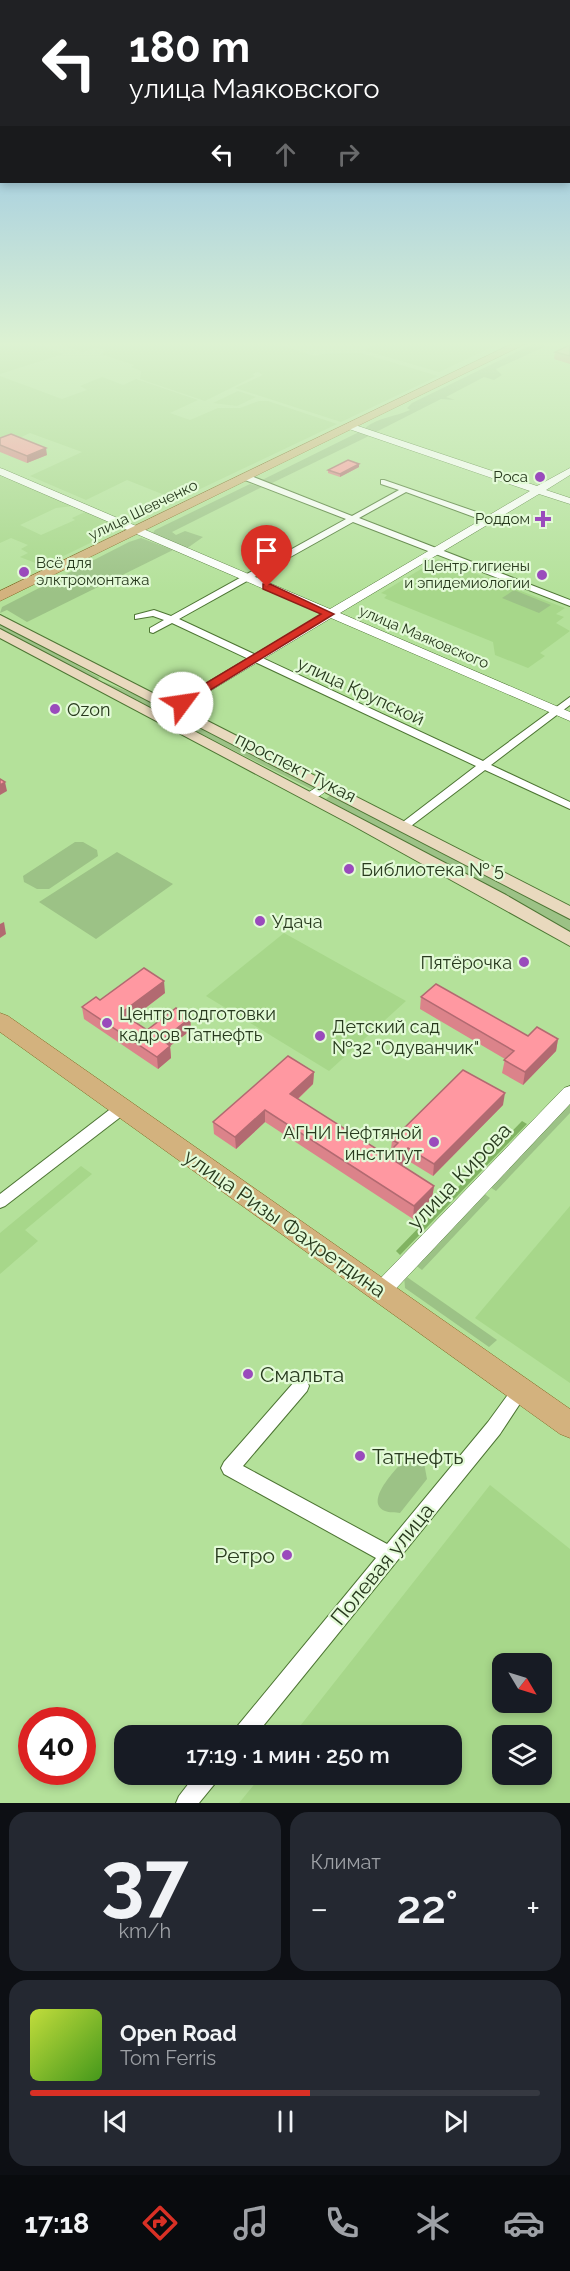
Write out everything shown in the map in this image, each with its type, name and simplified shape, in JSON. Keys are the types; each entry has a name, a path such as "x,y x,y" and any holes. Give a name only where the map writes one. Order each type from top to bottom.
{"main road":[{"name":"улица Шевченко","path":"0,597 356,425"},
{"name":"проспект Тукая","path":"0,619 102,680 317,791 403,827 570,913"},
{"name":"проспект Тукая","path":"0,633 171,709 317,791 570,940"},
{"name":"улица Ризы Фахретдина","path":"0,1021 570,1425"}],"street":[{"path":"352,427 570,501"},
{"name":"улица Маяковского","path":"0,471 570,717"},
{"path":"171,709 570,471"},
{"path":"248,478 570,603"},
{"path":"384,482 488,519"},
{"path":"153,630 406,489"},
{"name":"улица Крупской","path":"138,617 154,613 171,619 570,806"},
{"path":"403,827 570,700"},
{"name":"улица Кирова","path":"381,1291 570,1093"},
{"path":"0,1202 122,1108"},
{"path":"301,1386 230,1468 389,1555"},
{"name":"Полевая улица","path":"251,1725 494,1428 521,1390"},
{"path":"186,1803 201,1785"}],"shaded area":[{"path":"0,425 335,425 177,500 127,480 86,500 30,476 82,452 30,433 17,439 0,440"},
{"path":"370,425 390,425 376,432 365,428"},
{"path":"359,432 371,435 270,484 260,481"},
{"path":"0,476 73,506 56,508 20,525 41,535 75,520 72,518 85,512 123,527 43,566 20,557 28,553 21,549 28,545 11,538 0,543"},
{"path":"250,484 262,487 172,532 176,535 185,531 203,537 186,549 152,534 155,530"},
{"path":"141,538 173,550 27,622 7,610 0,613 2,607"},
{"path":"438,559 565,608 556,614 564,617 556,623 570,631 540,653 545,656 528,668 495,655 493,642 384,598 387,595 381,593"},
{"path":"514,590 551,605 539,613 502,598"},
{"path":"0,623 100,678 94,681 0,629"},
{"path":"104,682 157,703 318,787 313,790 101,684"},
{"path":"332,794 570,918 570,936 488,887 326,799"},
{"path":"75,842 83,842 97,850 98,856 49,889 37,889 24,882 23,876"},
{"path":"117,852 173,884 96,939 39,902"},
{"name":"Детский сад №32 \"Одуванчик\"","path":"284,933 406,1001 329,1071 206,996"},
{"path":"570,1093 570,1113 496,1191 484,1183"},
{"path":"522,1121 527,1124 400,1255 396,1251"},
{"path":"81,1166 92,1174 25,1230 38,1241 0,1274 0,1233"},
{"path":"478,1189 490,1198 422,1270 410,1261"},
{"path":"570,1206 570,1383 475,1318"},
{"path":"404,1275 497,1340 489,1347 405,1288"},
{"path":"409,1455 420,1457 424,1463 427,1479 400,1513 385,1511 379,1506 380,1491"},
{"path":"490,1485 570,1549 570,1803 239,1803 254,1785 462,1785 462,1725 301,1725"}],"building":[{"path":"11,434 46,448 27,456 0,445 0,438"},
{"path":"348,460 359,464 340,474 328,470"},
{"path":"144,968 164,981 121,1013 147,1030 176,1008 190,1018 162,1040 170,1046 157,1057 82,1007 96,997 100,1000"},
{"path":"436,984 528,1036 537,1027 558,1039 525,1072 504,1060 514,1051 421,997"},
{"name":"АГНИ Нефтяной институт","path":"288,1056 314,1072 290,1094 386,1155 398,1143 392,1140 463,1070 505,1093 434,1164 408,1148 395,1161 434,1186 414,1206 265,1110 235,1137 213,1122"}],"place":[{"name":"Роса","path":"540,477"},
{"name":"Роддом","path":"543,519"},
{"name":"Всё для элктромонтажа","path":"24,572"},
{"name":"Центр гигиены и эпидемиологии","path":"542,575"},
{"name":"Ozon","path":"55,709"},
{"name":"Библиотека № 5","path":"349,869"},
{"name":"Удача","path":"260,921"},
{"name":"Пятёрочка","path":"524,962"},
{"name":"Центр подготовки кадров Татнефть","path":"107,1023"},
{"name":"Детский сад №32 \"Одуванчик\"","path":"320,1036"},
{"name":"АГНИ Нефтяной институт","path":"434,1142"},
{"name":"Смальта","path":"248,1374"},
{"name":"Татнефть","path":"360,1456"},
{"name":"Ретро","path":"287,1555"}],"route":[{"path":"182,703 329,614 267,587"}]}
